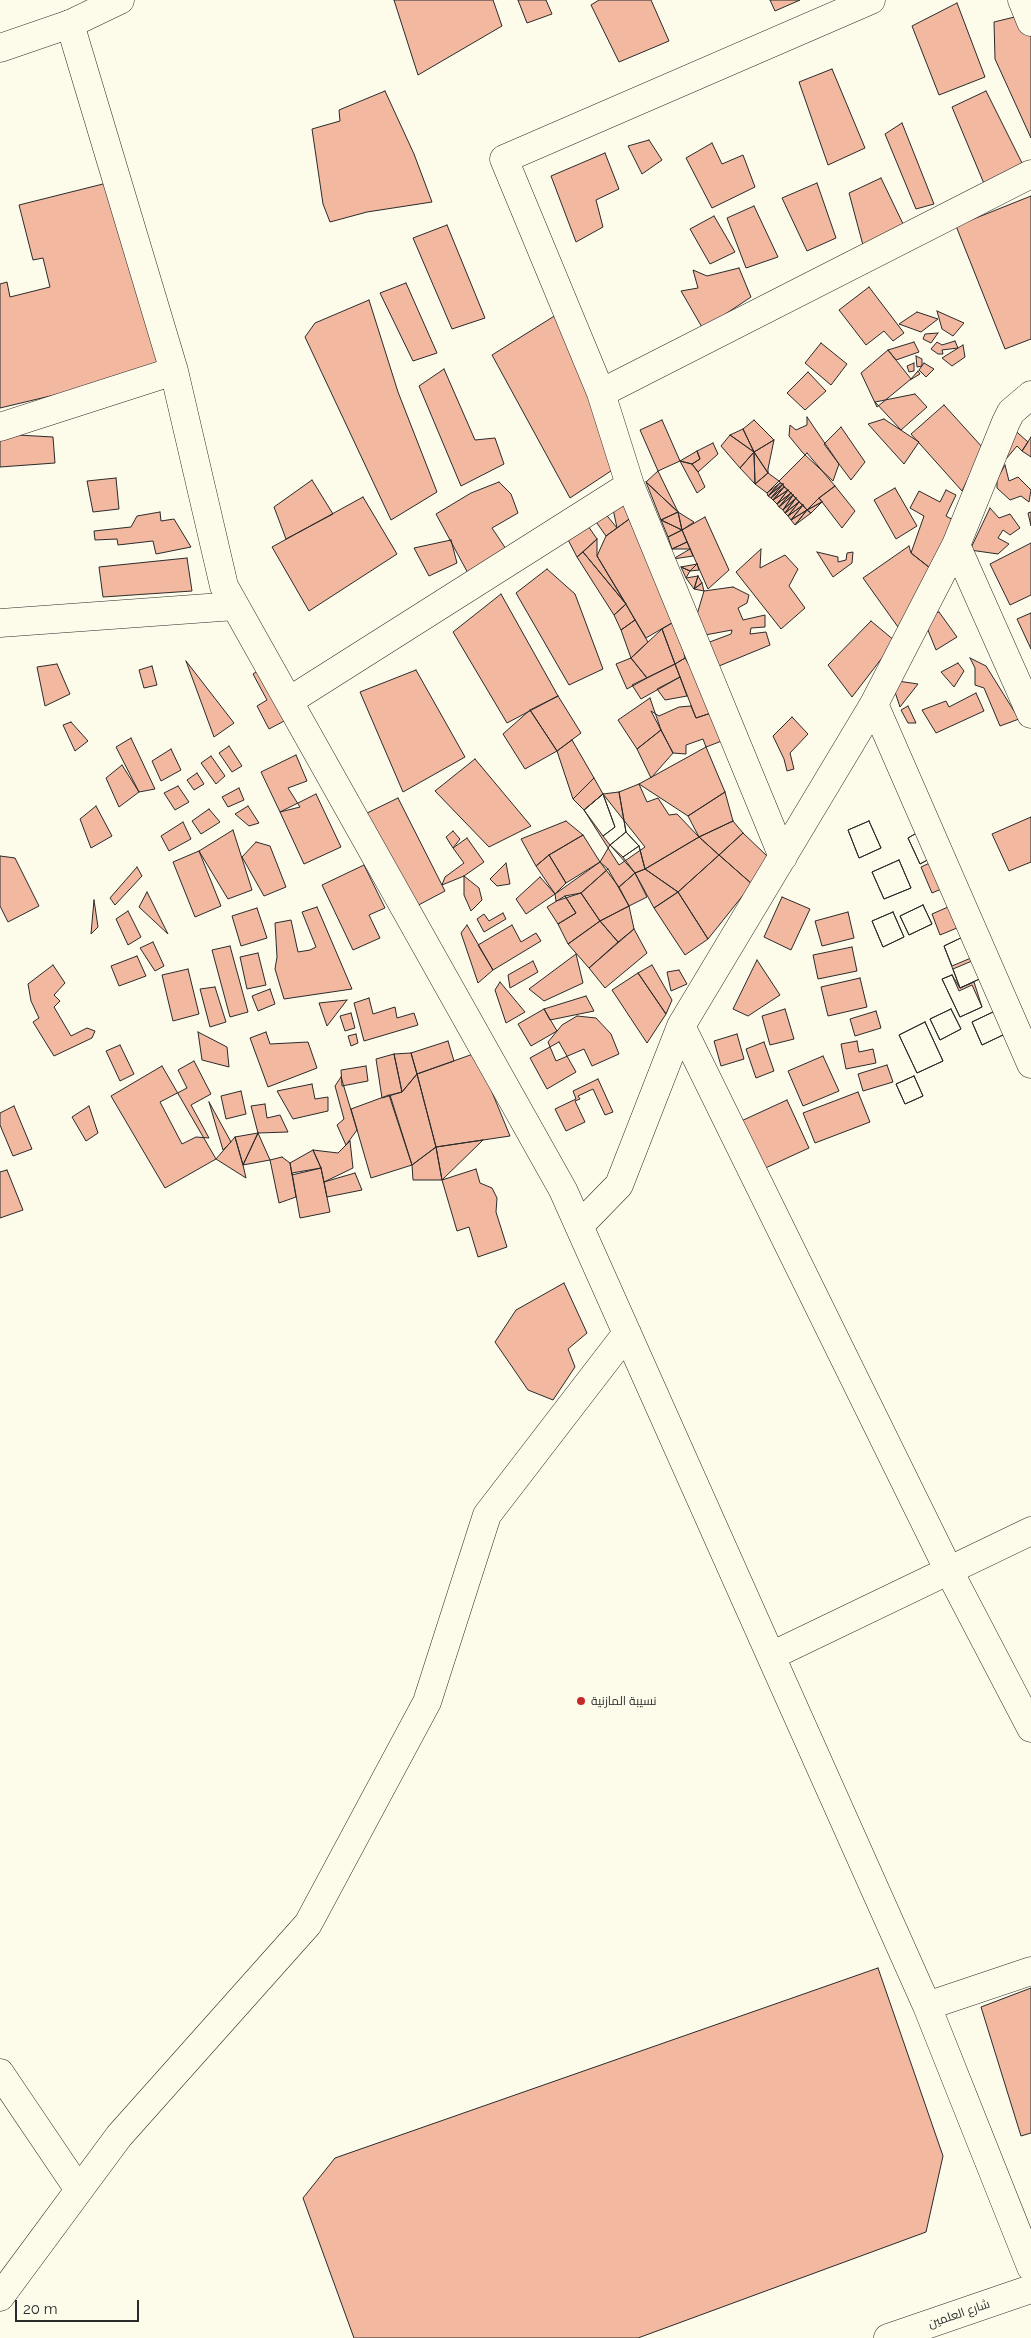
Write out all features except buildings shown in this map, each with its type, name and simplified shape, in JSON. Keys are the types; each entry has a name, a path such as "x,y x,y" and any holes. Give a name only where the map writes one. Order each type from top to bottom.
{"street":[{"path":"0,48 70,24 120,0"},
{"path":"783,856 630,485 601,392 504,159 871,0"},
{"path":"1022,0 1031,22"},
{"path":"70,24 174,371 224,586 563,1190 927,2006 1031,2267"},
{"path":"601,392 1031,174"},
{"path":"0,428 174,371"},
{"path":"579,1226 619,1185 681,1026 874,704 956,545 1006,422 1012,412 1031,395"},
{"path":"289,702 630,485"},
{"path":"956,545 1031,714"},
{"path":"0,623 235,606"},
{"path":"874,704 1031,1064"},
{"path":"681,1026 949,1571 1031,1728"},
{"path":"0,2297 119,2136 308,1924 427,1702 487,1515 627,1333"},
{"path":"771,1656 1031,1531"},
{"path":"927,2006 1031,1971"},
{"path":"0,2073 79,2190"},
{"name":"شارع العلمين","path":"888,2338 1031,2289"}],"place":[{"name":"نسيبة المازنية","path":"581,1701"}]}
